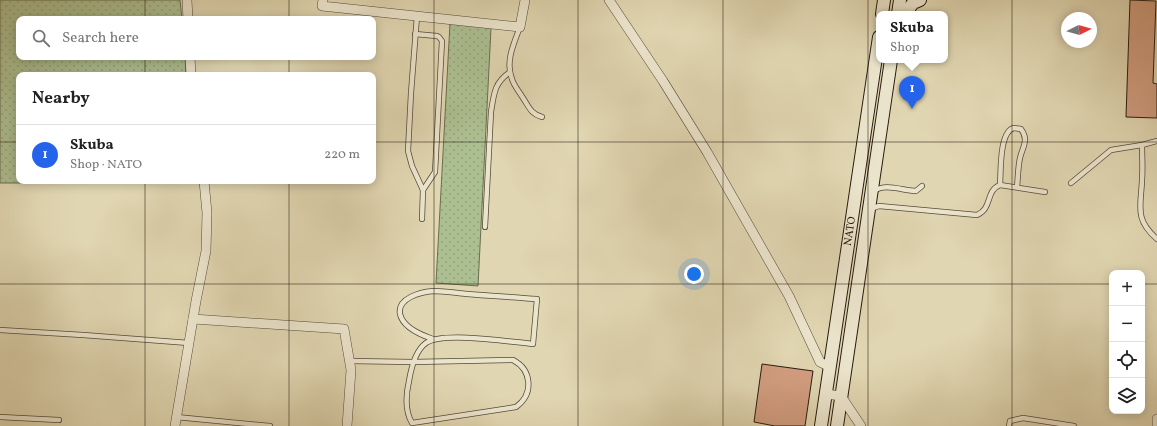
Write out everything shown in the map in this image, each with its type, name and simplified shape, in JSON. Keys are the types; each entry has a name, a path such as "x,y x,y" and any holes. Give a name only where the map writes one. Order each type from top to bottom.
{"main road":[{"path":"882,11 884,0"},
{"path":"898,11 900,0"},
{"path":"907,11 913,3 920,0"},
{"name":"ΝΑΤΟ","path":"821,426 876,57"},
{"name":"ΝΑΤΟ","path":"837,426 891,63"}],"street":[{"path":"187,0 188,16"},
{"path":"323,0 322,6 520,27 525,0"},
{"path":"609,0 664,81 707,152 789,296 820,362 830,367"},
{"path":"190,60 191,72"},
{"path":"175,422 206,251 207,213 204,184"},
{"path":"193,319 344,329 350,370 347,426"},
{"path":"826,394 841,396 861,426"},
{"path":"1157,419 1157,426"}],"lane":[{"path":"417,16 408,151 412,166 423,190 422,219"},
{"path":"520,27 510,59 510,72 512,80 530,110 536,115 542,117"},
{"path":"415,34 437,36 440,37 442,41 435,172 423,190"},
{"path":"485,227 493,98 496,86 502,78 510,72"},
{"path":"1000,185 1002,148 1009,130 1014,128 1021,129 1025,135 1025,146 1020,158 1017,187"},
{"path":"1071,183 1111,150 1142,146 1157,141"},
{"path":"1142,146 1142,180 1139,202 1141,217 1149,232 1157,239"},
{"path":"869,210 879,206 977,215 982,213 986,207 990,194 995,187 1000,185 1045,192"},
{"path":"871,195 878,189 892,188 916,191 922,186"},
{"path":"349,361 414,362 513,360 522,366 529,380 529,390 524,400 516,407 412,422 409,417 407,397 409,379 414,362 425,344 433,339 471,338 532,344 537,299 432,291 411,297 404,301 401,306 401,318 410,328 433,339"},
{"path":"0,330 83,334 188,344"},
{"path":"0,416 59,420"},
{"path":"1008,426 1010,421 1023,418 1074,426"},
{"path":"175,422 270,426"}],"green space":[{"path":"0,0 180,0 182,16 16,16 16,60 185,60 186,72 16,72 16,183 0,183"},
{"path":"450,23 491,28 478,286 436,283"}],"building":[{"path":"1130,0 1156,1 1153,83 1157,84 1157,118 1126,117"},
{"path":"762,364 813,371 805,426 775,426 754,422"}],"place":[{"name":"Skuba","path":"912,109"}]}
